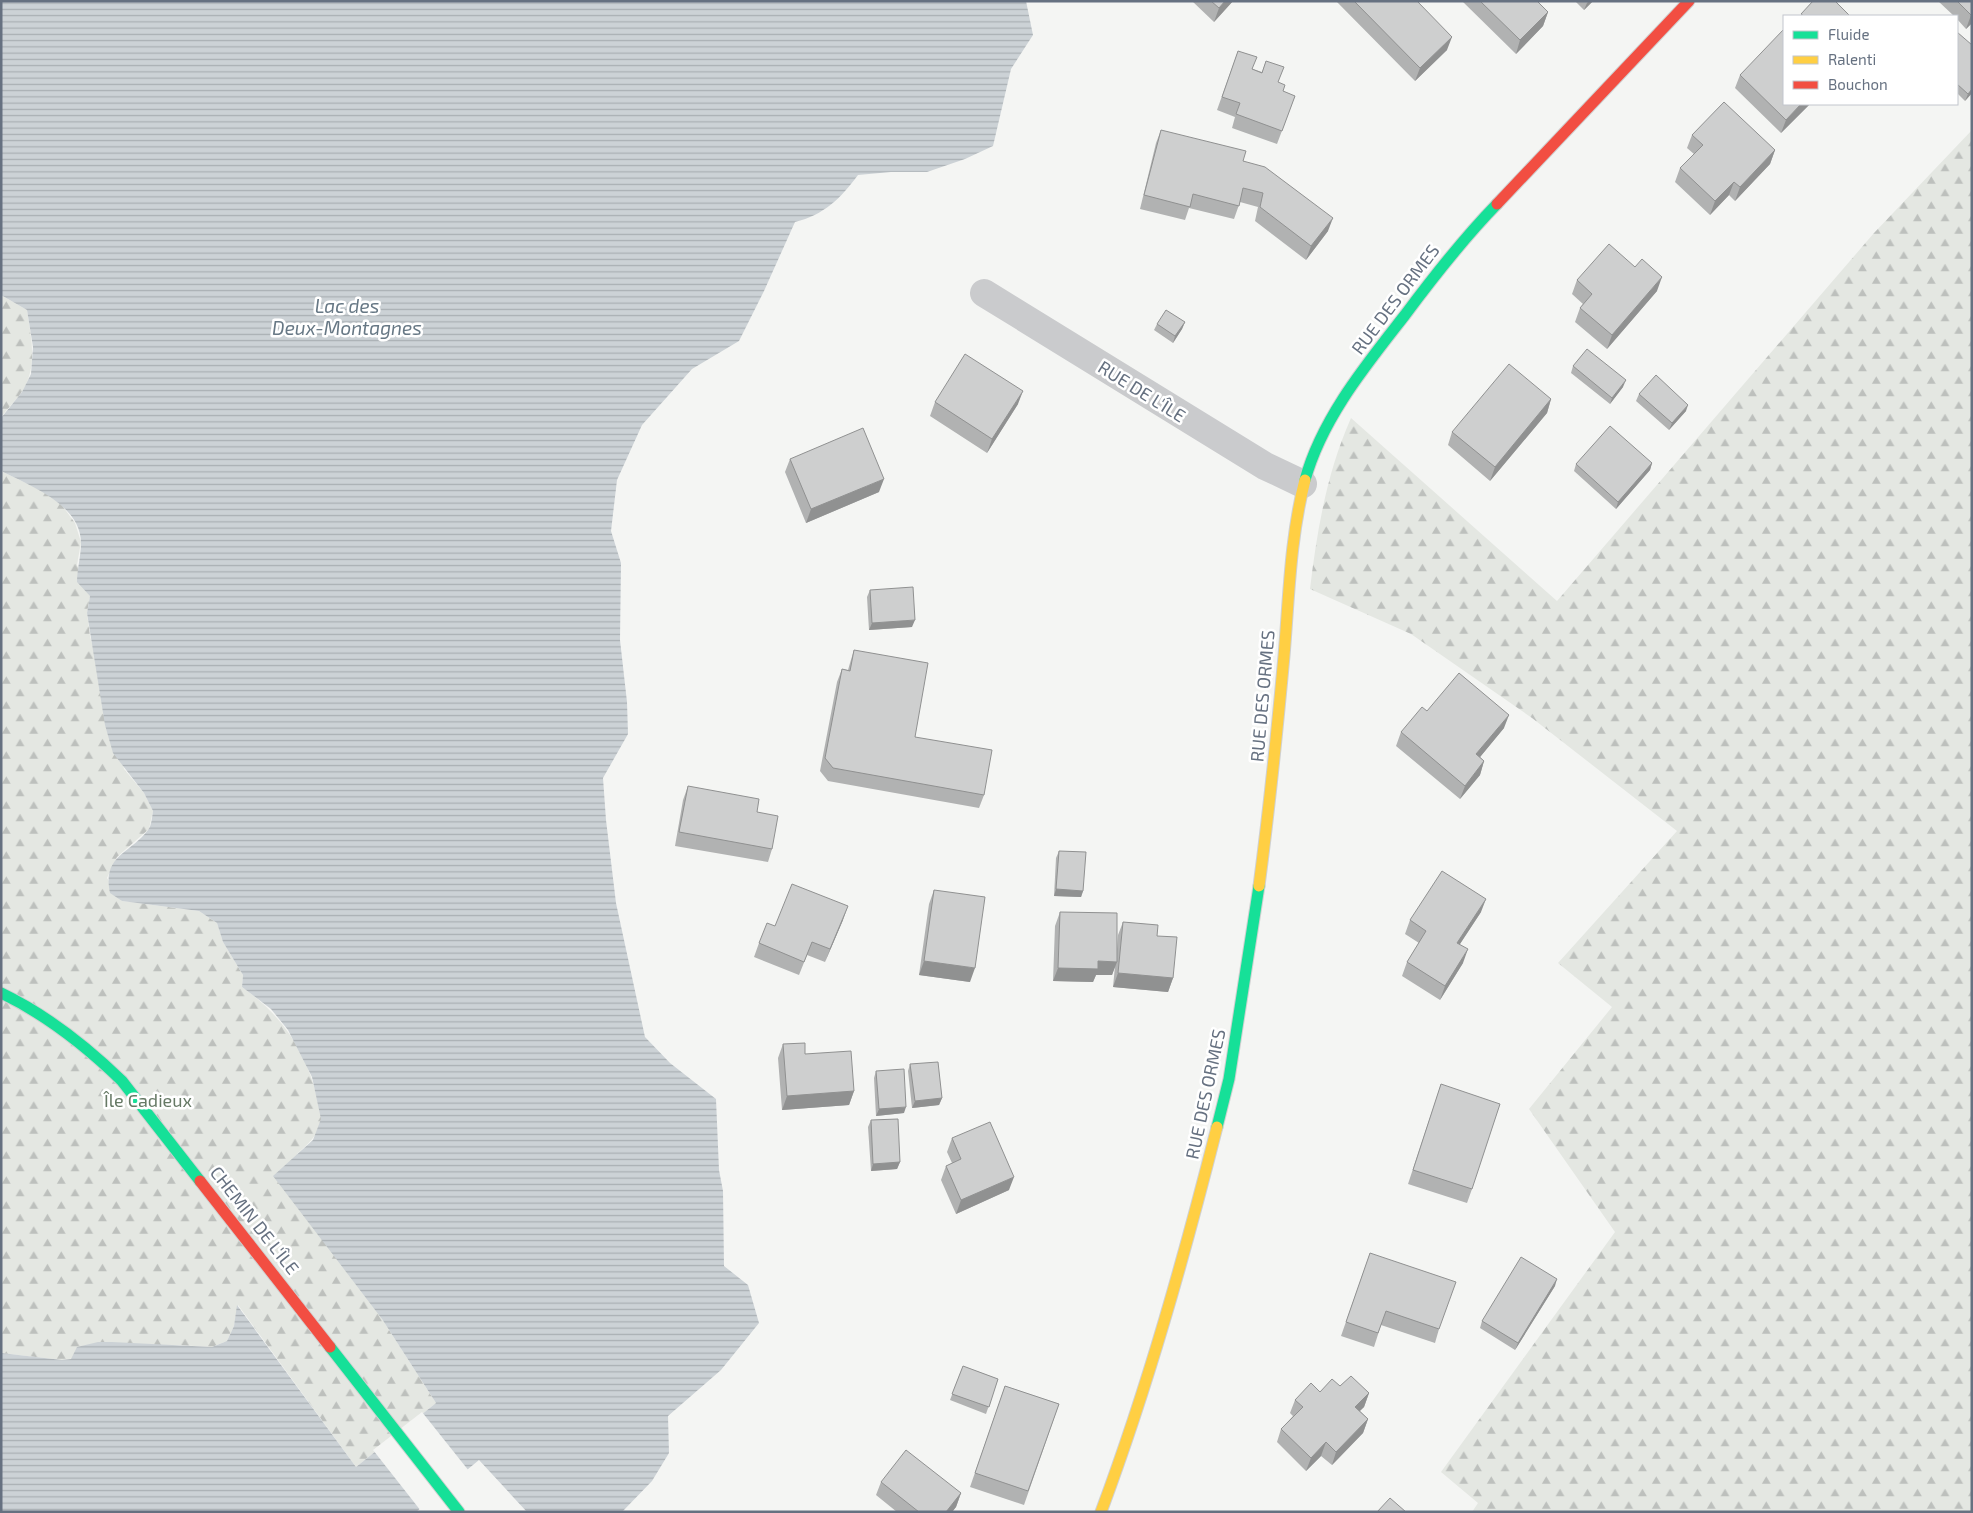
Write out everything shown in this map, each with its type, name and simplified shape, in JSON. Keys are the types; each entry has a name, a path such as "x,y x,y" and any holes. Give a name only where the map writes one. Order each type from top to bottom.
{"street":[{"name":"RUE DES ORMES","path":"1101,1512 1132,1429 1172,1298 1229,1079 1257,904 1284,656 1292,546 1303,484 1310,463 1332,417 1371,358 1438,269 1464,238 1586,112 1688,1"},
{"name":"RUE DE L'ÎLE","path":"984,293 1265,466 1303,484"},
{"name":"CHEMIN DE L'ÎLE","path":"1,993 37,1012 74,1037 122,1082 459,1512"}],"green space":[{"path":"1972,130 1972,1512 1472,1512 1478,1503 1441,1472 1615,1232 1529,1109 1612,1007 1558,963 1677,831 1532,718 1411,634 1310,589 1324,502 1335,459 1351,418 1557,601 1874,233"},
{"path":"1,295 27,310 32,361 28,380 21,394 1,418"},
{"name":"Île Cadieux","path":"1,468 3,472 45,492 61,504 75,523 81,542 77,565 90,596 87,613 90,636 124,769 144,793 153,811 149,829 117,857 107,878 122,901 199,911 217,923 223,942 243,975 242,987 256,997 280,1021 290,1035 299,1050 312,1081 321,1118 320,1126 315,1135 297,1154 382,1319 436,1403 356,1467 238,1305 234,1326 227,1341 212,1347 178,1345 62,1360 1,1353"}],"water":[{"name":"Lac des Deux-Montagnes","path":"1,1 1026,1 1033,35 1011,69 993,146 965,159 927,172 891,172 858,175 838,198 823,210 795,222 739,341 692,369 642,425 617,480 611,531 621,563 620,640 627,702 628,734 603,778 616,903 645,1037 670,1063 716,1099 719,1170 723,1191 724,1266 748,1285 759,1323 721,1370 668,1416 669,1453 652,1481 622,1512 527,1512 479,1460 416,1512 1,1512 1,1353 62,1360 71,1359 77,1347 98,1342 212,1347 227,1341 234,1326 237,1305 356,1467 436,1403 382,1319 273,1176 313,1140 321,1119 312,1077 288,1030 271,1009 242,987 243,975 223,942 217,923 199,911 122,901 110,893 110,871 114,863 119,856 148,830 153,811 144,793 113,753 105,725 87,613 90,596 77,582 81,543 79,530 73,518 52,498 3,472 1,468 1,418 22,392 31,374 33,347 27,310 1,295"}],"pier":[{"path":"422,1412 469,1471 421,1511 373,1450"}],"building":[{"path":"1211,1 1225,1 1219,8"},
{"path":"1354,1 1417,1 1452,37 1420,68"},
{"path":"1480,1 1537,1 1548,12 1520,40"},
{"path":"1813,1 1835,1 1849,15 1802,15 1801,14"},
{"path":"1957,1 1972,1 1972,14 1971,15"},
{"path":"1783,30 1783,105 1800,105 1786,120 1740,75"},
{"path":"1958,33 1972,45 1972,89 1968,94 1958,85"},
{"path":"1238,51 1257,57 1252,69 1262,73 1266,61 1284,67 1278,82 1285,85 1283,91 1295,96 1282,131 1236,114 1240,103 1222,97"},
{"path":"1724,102 1775,150 1740,187 1734,182 1715,201 1680,168 1703,145 1692,135"},
{"path":"1161,130 1246,151 1243,161 1265,167 1333,218 1311,246 1260,207 1263,193 1243,188 1239,206 1193,194 1190,207 1144,195"},
{"path":"1609,244 1635,267 1642,259 1662,277 1612,335 1580,308 1592,294 1577,280"},
{"path":"1166,310 1185,322 1175,336 1157,324"},
{"path":"1587,349 1626,380 1612,398 1573,366"},
{"path":"965,354 1023,391 992,439 935,402"},
{"path":"1509,364 1551,399 1495,467 1452,432"},
{"path":"1656,375 1688,405 1672,423 1639,394"},
{"path":"1610,426 1652,463 1618,502 1576,464"},
{"path":"863,428 884,479 811,509 790,459"},
{"path":"913,587 915,620 872,623 870,590"},
{"path":"854,650 928,663 915,737 992,750 984,795 833,768 825,758 842,669 850,671"},
{"path":"1459,673 1509,715 1476,754 1484,761 1465,786 1401,732 1422,707 1427,711"},
{"path":"688,786 759,799 757,812 778,816 772,849 679,832"},
{"path":"1059,851 1086,852 1083,891 1056,889"},
{"path":"1442,871 1486,899 1457,943 1468,949 1445,986 1407,962 1426,931 1410,920"},
{"path":"792,884 848,906 830,949 812,942 804,962 759,943 767,923 775,926"},
{"path":"934,890 985,897 975,968 924,961"},
{"path":"1060,912 1117,913 1117,962 1098,961 1098,969 1058,968"},
{"path":"1123,922 1158,925 1157,936 1177,937 1173,978 1118,973"},
{"path":"805,1043 805,1054 851,1051 854,1091 787,1096 783,1044"},
{"path":"938,1062 942,1098 915,1101 910,1064"},
{"path":"904,1069 906,1107 879,1109 876,1071"},
{"path":"1441,1084 1500,1104 1472,1189 1413,1170"},
{"path":"898,1119 900,1162 873,1164 871,1120"},
{"path":"990,1122 1014,1177 961,1200 946,1166 961,1159 952,1138"},
{"path":"1370,1253 1456,1282 1439,1329 1386,1311 1378,1333 1346,1322"},
{"path":"1521,1257 1557,1279 1518,1343 1482,1321"},
{"path":"963,1366 998,1379 989,1407 952,1394"},
{"path":"1351,1376 1369,1393 1355,1407 1368,1419 1336,1452 1326,1442 1311,1458 1281,1429 1303,1407 1295,1400 1311,1383 1320,1392 1332,1379 1340,1386"},
{"path":"1005,1386 1059,1404 1028,1491 975,1473"},
{"path":"906,1450 961,1493 946,1512 919,1512 881,1482"},
{"path":"1390,1498 1406,1512 1377,1512"}],"traffic: fast":[{"path":"1305,480 1322,435 1347,393 1449,258 1497,204"},
{"path":"1217,1127 1229,1079 1259,886"},
{"path":"1,993 50,1021 80,1043 122,1081 200,1181"},
{"path":"330,1347 459,1512"}],"traffic: slow":[{"path":"1259,886 1279,714 1293,546 1305,480"},
{"path":"1101,1512 1150,1369 1192,1224 1217,1127"}],"traffic: jam":[{"path":"1497,204 1689,1"},
{"path":"200,1181 330,1347"}]}
